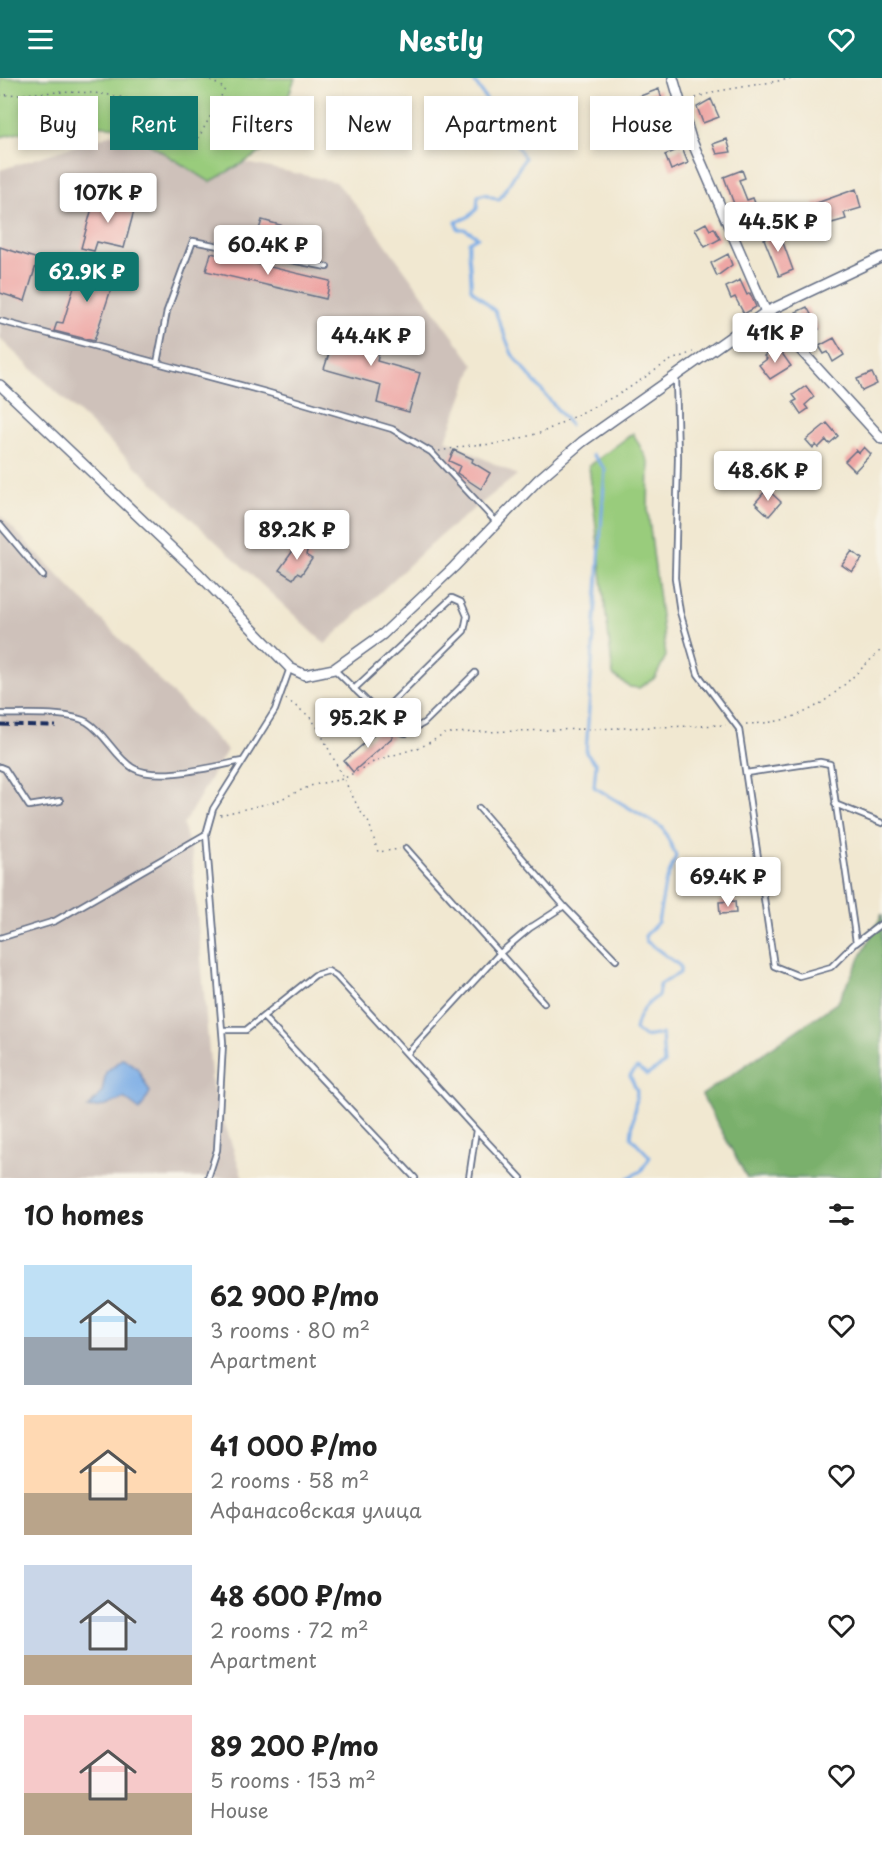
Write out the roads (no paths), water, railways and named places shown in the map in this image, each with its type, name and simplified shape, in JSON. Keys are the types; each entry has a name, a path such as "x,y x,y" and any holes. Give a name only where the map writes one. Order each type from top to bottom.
{"street":[{"path":"673,78 691,139 766,312 882,439"},
{"path":"0,385 197,572 290,668 305,675 334,669 383,634 539,479 582,442 766,312 882,257"}],"lane":[{"path":"157,363 167,311 193,241 327,267"},
{"path":"0,321 392,429 431,452 497,523"},
{"path":"676,376 678,458 675,578 681,612 698,674 736,724 746,773 774,966 799,976 831,967 856,942 830,764 819,762 746,773"},
{"path":"0,525 43,576"},
{"path":"354,689 452,598 461,602 467,616 464,631 380,714"},
{"path":"208,1178 217,1150 222,1030 206,834 213,809 275,710 290,668"},
{"path":"334,669 393,730 406,733 424,723 475,674"},
{"path":"0,714 60,716 86,722 133,769 142,771 174,773 242,761"},
{"path":"0,767 5,769 29,806 60,801"},
{"path":"835,804 882,823"},
{"path":"479,808 564,906 616,960"},
{"path":"0,938 55,921 206,834"},
{"path":"406,848 544,1003"},
{"path":"407,1054 473,979 499,954 530,928 564,906"},
{"path":"852,945 882,923"},
{"path":"222,1030 246,1030 264,1018 315,975 328,971 336,976 521,1178"},
{"path":"264,1018 414,1178"},
{"path":"469,1178 476,1130"}],"water":[{"path":"123,1058 137,1068 150,1092 140,1110 124,1098 106,1106 88,1108 102,1092 106,1072"}],"waterway":[{"path":"472,78 525,158 499,200 485,194 478,196 477,209 468,217 456,222 458,229 465,229 478,237 469,242 471,289 495,311 512,354 570,425"},
{"path":"593,455 605,469 586,753 596,764 594,787 663,828 676,856 665,884 658,922 645,936 646,941 680,966 680,973 660,984 658,996 643,1010 636,1024 635,1030 645,1037 662,1034 664,1064 647,1075 637,1068 630,1076 637,1091 631,1137 650,1157 641,1171 628,1178"}],"railway":[{"path":"0,725 56,726"}]}
